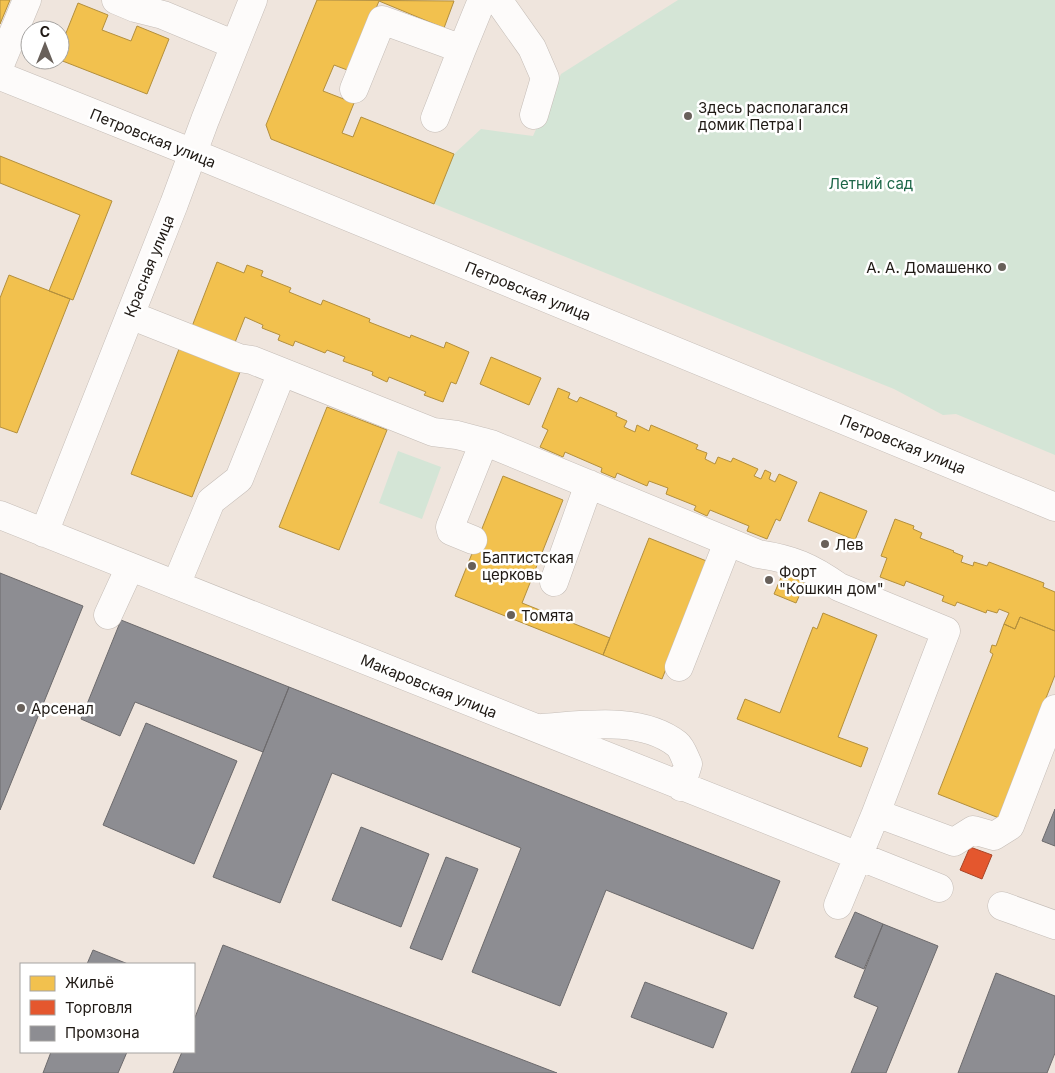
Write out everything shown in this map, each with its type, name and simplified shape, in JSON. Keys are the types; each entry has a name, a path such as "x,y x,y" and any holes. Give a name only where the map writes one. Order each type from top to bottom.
{"street":[{"path":"0,65 27,0"},
{"path":"116,0 135,8 162,15 235,45"},
{"name":"Красная улица","path":"44,532 253,0"},
{"path":"435,118 482,0"},
{"path":"498,0 532,48 545,78 534,114"},
{"path":"354,89 382,20 462,50"},
{"name":"Петровская улица","path":"0,76 1055,507"},
{"path":"130,315 239,358 252,360 433,432 458,435 484,442 758,554 791,560 824,576 839,586 946,631 859,858 838,905"},
{"path":"176,585 211,501 239,479 282,372"},
{"path":"473,540 451,531 450,527 484,442"},
{"path":"554,582 589,484"},
{"name":"Макаровская улица","path":"0,515 938,888"},
{"path":"679,667 728,542"},
{"path":"108,616 130,567"},
{"path":"876,813 954,842 973,830 994,836 1010,826 1055,709"},
{"path":"535,729 614,724 650,729 679,744 688,764 681,787"},
{"path":"1002,906 1055,925"}],"green space":[{"name":"Летний сад","path":"678,0 1055,0 1055,455 956,414 943,415 894,389 434,204 454,154 481,129 533,136 561,74"},
{"path":"398,451 441,467 422,519 379,503"}],"building: Жильё":[{"path":"0,0 10,0 0,24"},
{"path":"317,0 454,1 444,28 379,1 350,71 334,65 323,91 354,103 342,133 353,137 361,117 454,154 434,204 271,139 266,125"},
{"path":"78,3 108,15 102,30 131,41 137,26 169,39 147,94 70,64 70,23"},
{"path":"0,156 112,201 73,300 49,291 80,215 0,183"},
{"path":"217,262 244,273 247,265 263,271 261,276 291,288 289,292 321,305 323,300 370,319 369,322 410,338 411,335 444,348 446,342 469,352 456,384 451,382 443,402 424,395 426,392 389,377 387,382 372,375 373,372 343,361 345,357 327,350 325,353 295,341 293,346 278,340 280,335 262,328 263,325 245,317 232,350 191,329"},
{"path":"9,275 70,299 17,433 0,427 0,298"},
{"path":"179,349 240,372 192,497 131,474"},
{"path":"491,357 541,378 529,405 480,384"},
{"path":"558,388 570,393 568,398 577,402 580,397 617,413 616,416 627,421 624,427 635,432 637,425 649,431 651,425 698,445 696,449 707,453 705,459 715,464 718,457 731,462 733,458 758,469 754,476 761,479 765,470 771,473 769,479 775,482 779,474 797,482 780,521 776,519 767,539 747,531 749,526 710,510 707,516 694,510 696,506 666,494 668,488 649,481 647,486 617,473 615,478 601,472 602,468 565,452 563,457 540,447 548,430 542,427"},
{"path":"327,407 387,430 339,550 279,527"},
{"path":"503,476 563,500 522,603 610,638 603,655 455,596"},
{"path":"820,492 867,511 855,540 808,521"},
{"path":"895,519 914,526 913,529 922,533 920,538 963,556 961,562 973,566 974,562 987,566 989,562 1044,583 1043,587 1055,592 1055,631 1020,617 1015,629 1004,624 1009,613 999,609 997,613 987,610 986,613 957,602 955,606 942,601 944,596 906,581 904,586 880,577 887,558 881,556"},
{"path":"649,538 709,562 662,679 603,655"},
{"path":"783,573 805,583 796,603 774,594"},
{"path":"823,613 877,635 838,737 868,748 861,767 737,719 745,699 780,713 813,627 817,629"},
{"path":"1020,617 1055,631 1055,675 999,818 938,794 993,654 990,652 992,645 996,646 1004,624 1015,629"}],"building: Торговля":[{"path":"970,847 992,855 982,879 960,870"}],"building: Промзона":[{"name":"Арсенал","path":"0,573 83,606 0,810"},
{"path":"121,620 289,687 263,752 135,702 120,736 81,719"},
{"path":"289,687 780,881 753,949 606,890 560,1006 472,972 521,848 332,773 280,903 213,877"},
{"path":"146,723 237,761 194,864 103,825"},
{"path":"1055,809 1055,846 1042,841"},
{"path":"361,827 429,854 401,927 332,900"},
{"path":"446,857 478,869 442,960 410,948"},
{"path":"855,912 883,924 864,969 835,957"},
{"path":"883,924 938,946 886,1073 851,1073 878,1007 854,997"},
{"path":"223,945 557,1073 173,1073 182,1053 195,1053 195,1017"},
{"path":"93,950 126,963 87,963"},
{"path":"996,973 1055,996 1055,1053 1047,1073 958,1073"},
{"path":"645,982 727,1013 713,1048 631,1017"},
{"path":"51,1053 127,1053 118,1073 43,1073"}],"place":[{"name":"Здесь располагался домик Петра I","path":"688,116"},
{"name":"А. А. Домашенко","path":"1002,267"},
{"name":"Лев","path":"825,544"},
{"name":"Баптистская церковь","path":"472,566"},
{"name":"Форт \"Кошкин дом\"","path":"769,580"},
{"name":"Томята","path":"511,615"},
{"name":"Арсенал","path":"21,708"}]}
